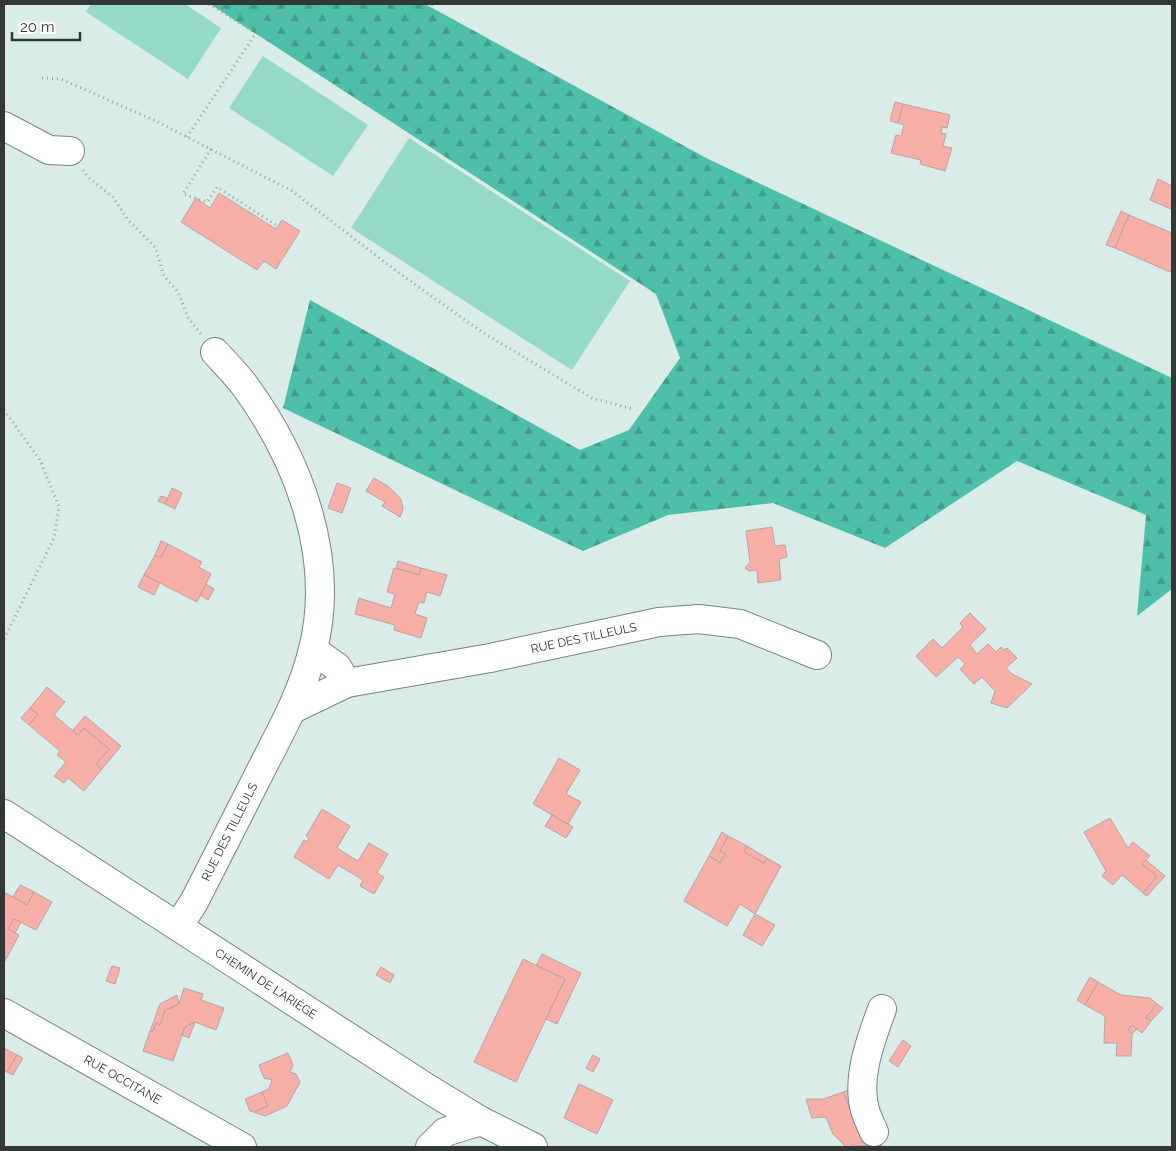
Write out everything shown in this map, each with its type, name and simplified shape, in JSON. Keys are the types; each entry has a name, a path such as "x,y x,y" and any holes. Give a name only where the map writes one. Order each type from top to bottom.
{"street":[{"path":"4,126 49,150 70,151"},
{"name":"RUE DES TILLEULS","path":"178,925 194,902 293,709 313,650 320,598 317,548 302,493 282,446 245,386 215,352"},
{"name":"RUE DES TILLEULS","path":"293,709 347,684 490,658 659,622 699,619 740,624 817,656"},
{"path":"313,650 337,668 347,684"},
{"name":"CHEMIN DE L'ARIÈGE","path":"4,814 427,1088 481,1121 533,1147"},
{"path":"874,1132 864,1110 863,1095 865,1067 882,1009"},
{"name":"RUE OCCITANE","path":"4,1013 242,1147"},
{"path":"427,1088 432,1108 431,1145"},
{"path":"431,1145 445,1132 481,1121"}],"path":[{"path":"210,4 256,33"},
{"path":"187,136 256,33 277,10 406,75 432,4"},
{"path":"42,78 61,79 187,136 292,191 399,273 482,332 592,398 633,409"},
{"path":"211,149 183,194 207,202 216,186 276,225 274,228"},
{"path":"70,151 88,177 113,198 128,220 155,247 164,276 178,292 188,318 215,352"},
{"path":"4,410 40,460 59,506 54,538 4,639"}],"green space":[{"path":"91,4 185,4 221,28 188,79 86,12"},
{"path":"210,4 425,4 708,159 1172,378 1172,589 1137,616 1146,515 1017,461 885,548 773,503 668,515 583,551 283,408 310,300 580,450 629,430 680,358 656,294"},
{"path":"263,56 368,125 333,176 229,108"},
{"path":"409,138 630,281 572,370 351,228"}],"building":[{"path":"895,102 903,104 898,123 890,121"},
{"path":"903,104 950,115 947,128 942,127 941,133 946,134 943,146 952,148 945,171 920,164 921,160 891,153 896,135 901,136 904,125 898,123"},
{"path":"1158,179 1172,186 1171,209 1150,200"},
{"path":"219,193 276,229 282,220 300,231 276,269 264,261 257,270 181,222 196,198 210,208"},
{"path":"1121,211 1129,215 1115,248 1106,245"},
{"path":"1129,215 1172,233 1172,267 1170,272 1115,248"},
{"path":"374,478 389,487 401,499 403,509 400,517 382,506 385,502 366,491"},
{"path":"337,483 351,488 342,513 328,508"},
{"path":"172,488 182,493 175,509 165,504"},
{"path":"161,496 167,498 165,504 158,501"},
{"path":"772,527 775,546 785,545 787,557 779,559 781,580 758,583 757,570 749,571 745,568 750,562 746,531"},
{"path":"161,541 168,544 161,558 155,555"},
{"path":"168,544 202,562 199,567 211,574 197,602 144,575 155,555 161,558"},
{"path":"398,561 421,568 419,575 396,568"},
{"path":"394,568 419,575 421,568 447,575 440,596 427,592 424,603 419,602 415,614 427,618 421,638 394,630 395,625 355,614 359,598 391,608 395,594 387,592"},
{"path":"144,575 160,583 154,595 138,587"},
{"path":"206,584 214,589 208,600 200,595"},
{"path":"970,613 986,629 970,645 977,654 988,644 996,652 1001,647 1004,650 1007,648 1017,658 1006,668 1012,674 1032,684 1007,708 991,703 995,691 982,677 974,684 960,669 965,664 958,657 936,677 916,656 933,639 942,648 963,627 960,623"},
{"path":"47,687 65,702 54,715 78,735 84,728 109,749 96,764 102,769 84,791 68,778 64,783 54,776 66,762 57,755 60,751 29,725 38,714 30,708"},
{"path":"30,708 38,714 29,725 21,718"},
{"path":"85,716 121,746 102,769 96,764 109,749 84,728 78,735 73,730"},
{"path":"559,758 580,770 566,794 581,802 568,824 533,804"},
{"path":"322,809 350,826 337,848 358,861 369,843 388,854 377,873 384,877 374,894 360,886 363,880 338,865 329,879 294,857 304,840 307,842 309,838 306,836"},
{"path":"552,815 573,827 566,838 545,826"},
{"path":"1110,818 1128,848 1133,842 1150,856 1142,864 1157,876 1143,893 1122,875 1113,885 1102,876 1106,871 1084,832"},
{"path":"722,832 728,836 720,851 726,854 720,863 709,856"},
{"path":"728,836 747,846 744,852 764,863 767,858 781,866 755,914 740,904 727,926 684,901 709,856 720,863 726,854 720,851"},
{"path":"747,846 767,858 764,863 744,852"},
{"path":"1146,860 1165,876 1147,896 1143,893 1157,876 1142,864"},
{"path":"20,885 34,892 27,905 13,897"},
{"path":"4,892 27,905 34,892 52,902 36,930 14,919 8,929 19,935 5,961"},
{"path":"755,914 775,925 762,946 743,935"},
{"path":"14,919 21,922 15,933 8,929"},
{"path":"542,954 581,973 557,1024 546,1019 565,979 536,966"},
{"path":"523,959 565,979 516,1082 474,1062"},
{"path":"112,966 120,968 115,984 106,981"},
{"path":"381,967 394,975 390,983 376,975"},
{"path":"1090,977 1098,982 1085,1005 1077,1000"},
{"path":"1098,982 1121,995 1150,998 1157,1004 1146,1018 1151,1021 1142,1033 1132,1025 1128,1030 1132,1034 1131,1056 1116,1056 1117,1043 1104,1043 1105,1016 1085,1005"},
{"path":"184,988 203,994 201,1000 224,1008 216,1030 195,1022 185,1027 173,1061 143,1051 150,1031 153,1031 156,1023 160,1025 165,1010 179,1004"},
{"path":"177,995 179,1004 165,1010 160,1025 156,1023 153,1031 150,1031 160,1004"},
{"path":"1157,1004 1163,1008 1151,1021 1146,1018"},
{"path":"195,1022 189,1038 182,1035 185,1027"},
{"path":"1132,1025 1137,1029 1132,1034 1128,1030"},
{"path":"903,1040 911,1046 898,1067 889,1061"},
{"path":"4,1048 17,1055 7,1072 4,1070"},
{"path":"288,1053 293,1065 290,1072 296,1074 300,1082 287,1106 265,1116 254,1112 268,1106 262,1092 269,1089 272,1080 264,1078 259,1065"},
{"path":"17,1055 23,1058 13,1075 7,1072"},
{"path":"593,1055 600,1059 593,1072 586,1068"},
{"path":"579,1084 613,1100 597,1134 564,1118"},
{"path":"850,1089 864,1129 853,1117 843,1092"},
{"path":"262,1092 268,1106 254,1112 250,1111 245,1099"},
{"path":"843,1092 853,1117 883,1147 854,1145 846,1147 833,1134 826,1117 812,1118 806,1099 824,1099"}]}
